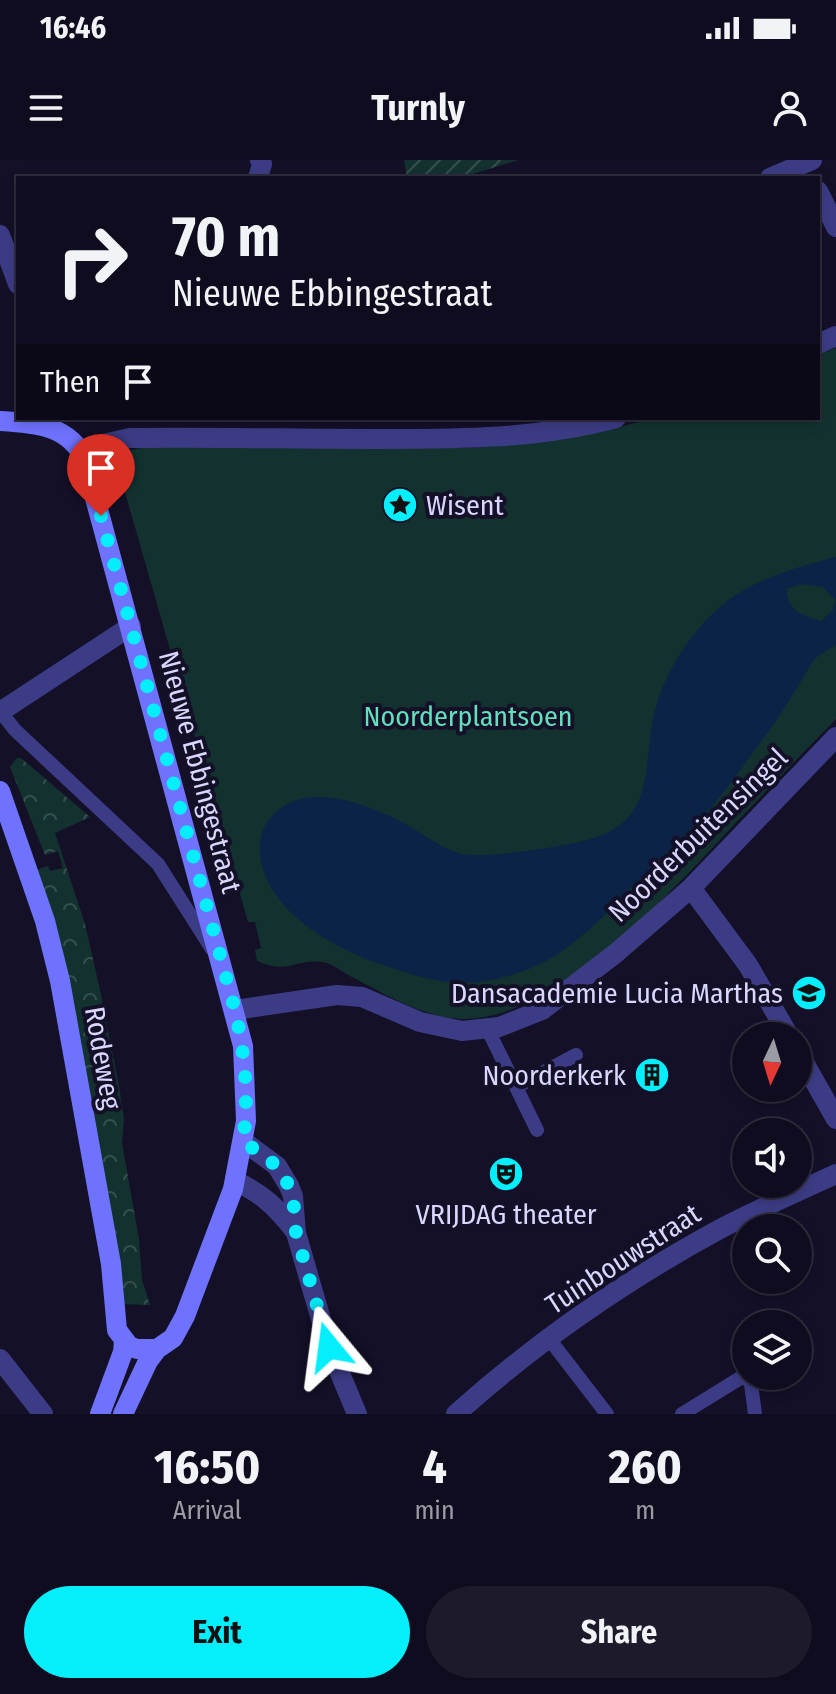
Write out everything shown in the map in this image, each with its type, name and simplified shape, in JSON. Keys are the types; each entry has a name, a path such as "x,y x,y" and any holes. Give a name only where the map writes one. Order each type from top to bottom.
{"main road":[{"path":"0,421 58,425 81,449"},
{"name":"Nieuwe Ebbingestraat","path":"81,449 235,1010 243,1046 246,1083 243,1141 235,1181 185,1316 173,1338 157,1349 148,1361 123,1414"},
{"name":"Rodeweg","path":"0,791 36,892 60,981 111,1264 115,1321 124,1341"},
{"path":"100,1414 123,1352 124,1341 137,1349 157,1349"}],"street":[{"path":"776,176 808,166"},
{"path":"820,195 836,227"},
{"path":"0,235 16,278"},
{"path":"81,449 130,438 508,437 561,431 608,420"},
{"path":"0,711 131,626"},
{"name":"Noorderbuitensingel","path":"235,1010 337,995 362,997 420,1022 462,1031 499,1027 542,1010 616,953 691,888 836,737"},
{"path":"691,888 748,965 781,1022"},
{"path":"812,1077 836,1119"},
{"path":"243,1141 268,1158 284,1175 293,1196 296,1233 329,1347 357,1414"},
{"name":"Tuinbouwstraat","path":"456,1414 501,1374 618,1291 720,1229 836,1174"},
{"path":"235,1181 276,1206 296,1233"},
{"path":"0,1359 43,1414"}],"lane":[{"name":"Nieuwe Ebbingestraat","path":"0,711 15,730 158,864 223,965"},
{"path":"487,1028 537,1130"},
{"path":"516,1087 576,1055"},
{"path":"550,1340 607,1414"},
{"path":"682,1414 742,1377 751,1384 755,1414"}],"green space":[{"path":"404,160 518,160 466,176 407,176"},
{"name":"Noorderplantsoen","path":"836,348 836,719 644,917 572,976 534,999 497,1014 461,1019 433,1014 405,1004 326,963 278,967 257,961 255,950 261,948 255,922 248,922 114,454 144,447 475,448 591,434 646,420 820,420 820,354"},
{"path":"17,758 21,758 90,817 55,833 85,924 100,990 124,1119 122,1143 139,1239 142,1280 150,1305 122,1304 36,870 48,866 50,871 63,868 58,851 45,855 10,767"}],"water":[{"path":"836,557 836,645 814,660 772,728 707,812 593,926 546,961 514,974 479,982 441,981 416,976 364,958 329,941 297,918 273,891 261,860 263,829 285,805 300,799 332,798 366,806 404,823 450,850 469,855 539,849 583,841 608,832 626,820 637,805 647,768 657,703 668,676 691,638 721,606 747,588 776,575","holes":["801,584 823,587 835,600 833,610 821,621 802,614 789,602 787,589"]}],"place":[{"name":"Wisent","path":"400,505"},
{"name":"Dansacademie Lucia Marthas","path":"809,993"},
{"name":"Noorderkerk","path":"652,1075"},
{"name":"VRIJDAG theater","path":"506,1174"}],"route":[{"path":"101,516 235,1010 243,1046 246,1083 243,1141 277,1166 289,1186 293,1196 296,1233 329,1347"}]}
